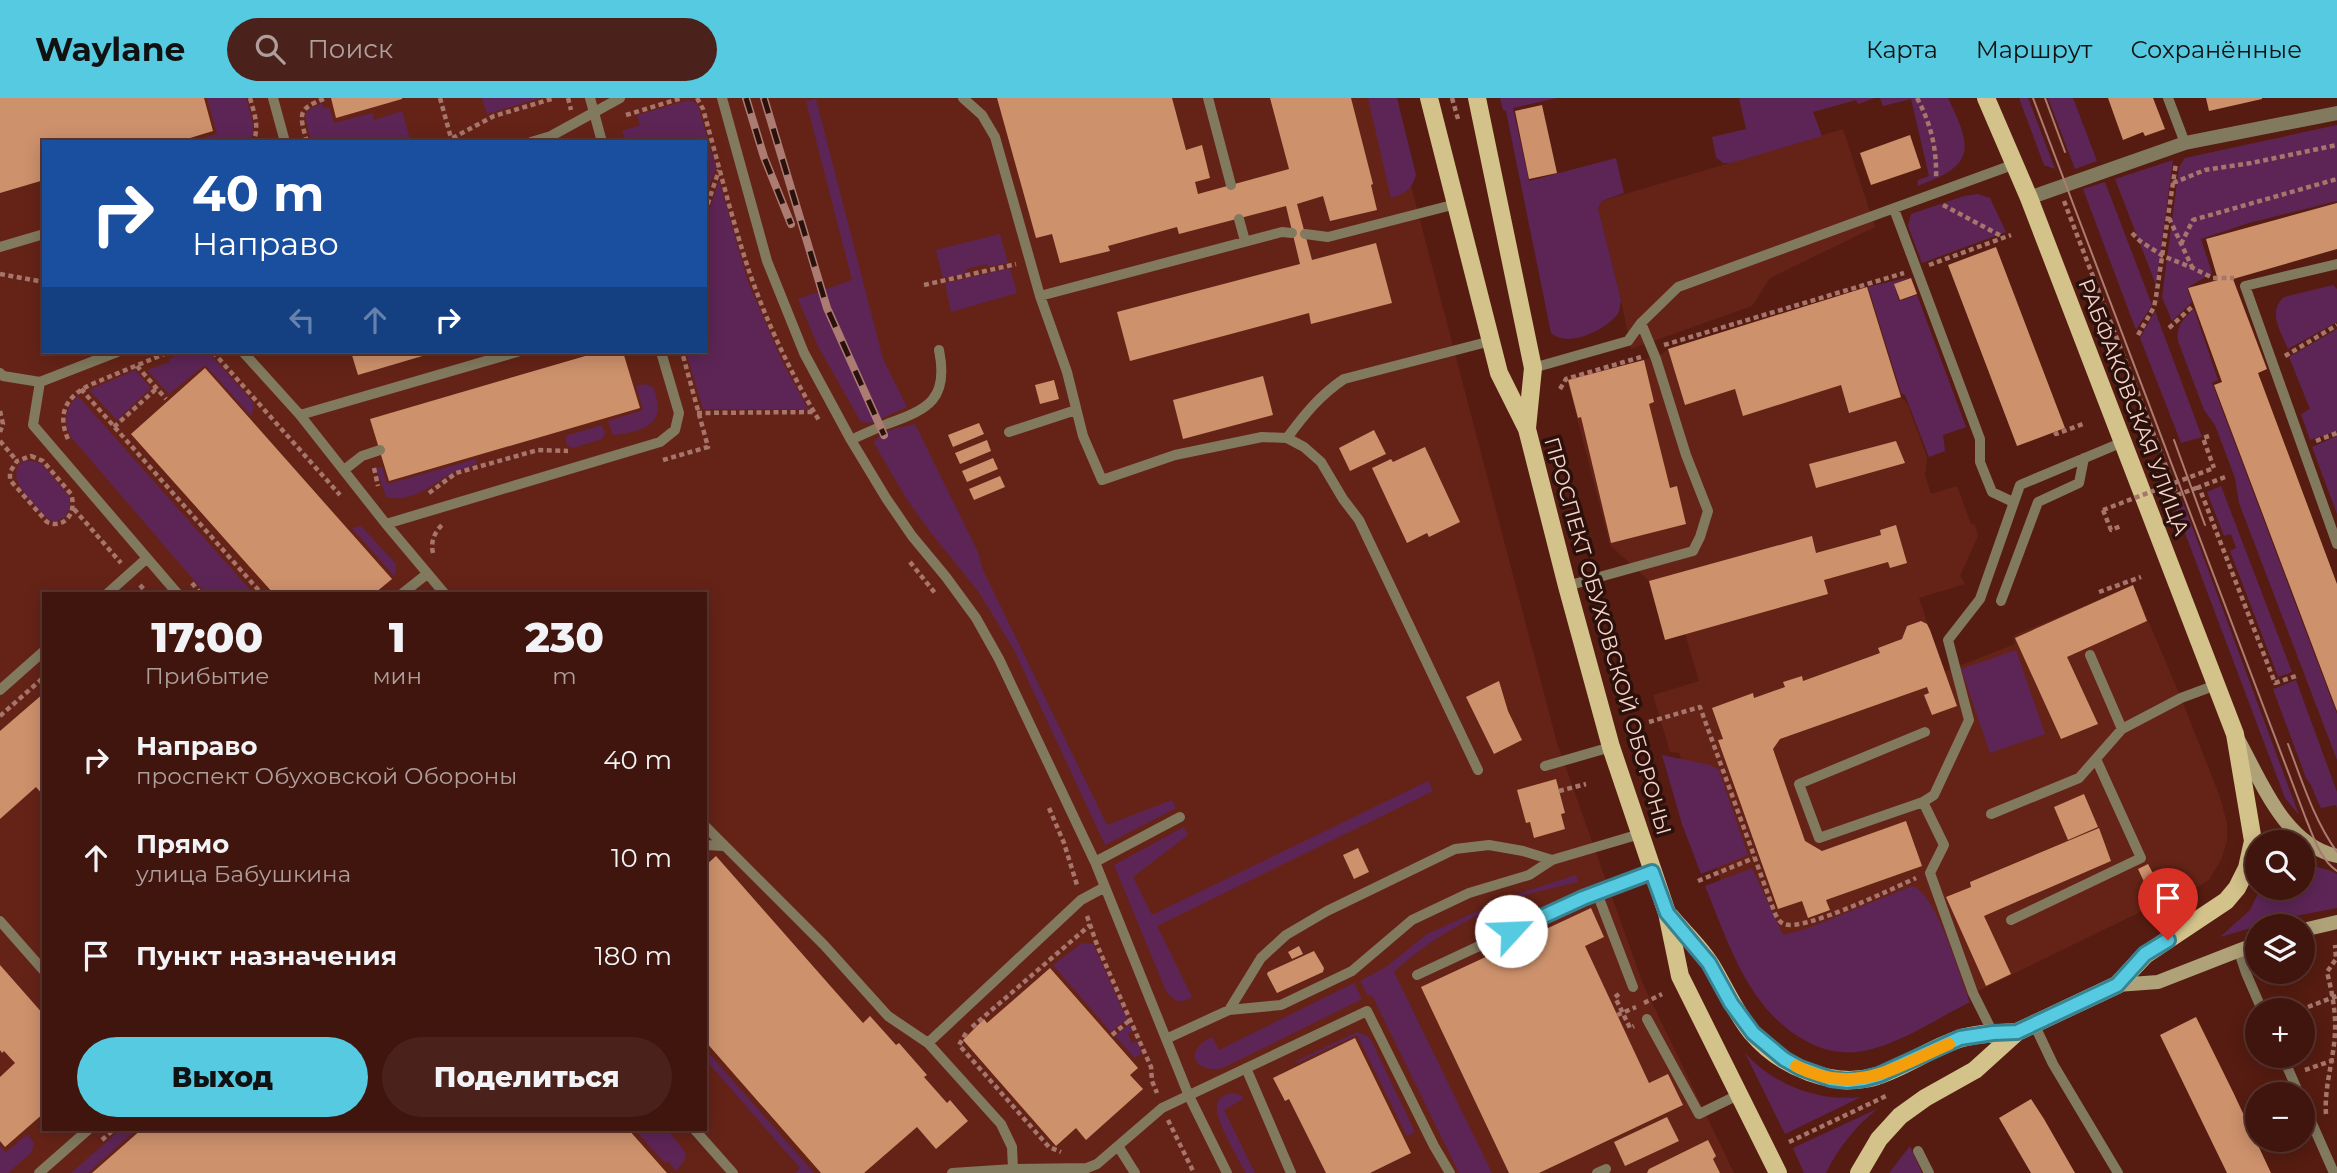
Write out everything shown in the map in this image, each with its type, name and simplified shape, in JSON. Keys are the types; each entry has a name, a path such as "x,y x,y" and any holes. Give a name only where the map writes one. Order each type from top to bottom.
{"main road":[{"name":"ПРОСПЕКТ ОБУХОВСКОЙ ОБОРОНЫ","path":"1429,98 1499,373 1527,429 1611,747 1667,913 1680,976 1778,1173"},
{"path":"1477,98 1533,368 1527,429"},
{"name":"РАБФАКОВСКАЯ УЛИЦА","path":"1986,98 2029,198 2235,734 2285,820 2304,841 2337,856"},
{"name":"РАБФАКОВСКАЯ УЛИЦА","path":"2117,985 2145,954 2219,907 2232,895 2247,868 2251,853 2252,828 2235,734"},
{"path":"1667,913 1709,963 1731,1003 1753,1033 1768,1048 1800,1068 1831,1079 1847,1081 1879,1075 1960,1038 2017,1032"},
{"path":"2315,927 2337,922"},
{"path":"1861,1168 1879,1139 1900,1116 1925,1098 1975,1070 2017,1032 2117,985 2158,982 2245,947"}],"street":[{"path":"2029,198 2183,144 2337,113"}],"lane":[{"path":"273,98 284,140"},
{"path":"590,98 601,140"},
{"path":"538,140 551,136 620,98"},
{"path":"722,98 767,261 804,353 851,440 912,536 946,577 982,628 999,659 1095,862 1189,1096 1227,1173"},
{"path":"963,98 982,115 995,137 1040,296 1067,372 1083,436 1102,480 1175,455 1262,437 1287,438 1304,447 1321,462 1359,520 1478,770"},
{"path":"1208,98 1231,185"},
{"path":"2168,98 2183,144"},
{"path":"1533,368 1628,341 1641,323 1678,287 2015,164"},
{"path":"1305,234 1328,237 1456,204"},
{"path":"1894,209 1980,439 1980,462 1993,492 2013,502"},
{"path":"1239,219 1245,241"},
{"path":"1040,296 1245,241 1282,232 1292,233"},
{"path":"0,247 42,235"},
{"path":"2337,264 2245,286 2337,544"},
{"path":"1567,586 1693,551 1708,511 1641,323"},
{"path":"1287,438 1307,410 1326,390 1343,379 1491,341"},
{"path":"851,440 911,415 934,401 942,382 943,367 939,350"},
{"path":"0,373 3,376 40,382 112,354"},
{"path":"245,354 300,415 443,592"},
{"path":"300,415 510,354"},
{"path":"386,524 660,442 675,430 679,414 662,354"},
{"path":"40,382 33,425 176,592"},
{"path":"1009,432 1076,410"},
{"path":"1925,732 1799,784 1819,838 1923,802 1934,795 1969,720 1948,640 1980,599 2020,485 2123,442"},
{"path":"344,470 362,456 375,452"},
{"path":"2001,601 2038,502 2079,483 2084,458"},
{"path":"109,592 146,559"},
{"path":"404,592 427,574"},
{"path":"0,690 42,652"},
{"path":"2090,655 2122,729"},
{"path":"1991,814 2079,778 2122,729 2181,698 2216,685"},
{"path":"1545,766 1611,747"},
{"path":"2011,920 2141,859 2096,759"},
{"path":"1923,802 1944,845 1930,873 1973,993 1993,1033"},
{"path":"1095,862 1180,817"},
{"path":"707,828 824,945 888,1016 928,1043 1000,1124 1012,1147 1013,1169"},
{"path":"1166,1040 1229,1010 1281,1005 1352,971 1412,920 1469,893 1530,875 1552,860 1640,834"},
{"path":"707,845 724,846"},
{"path":"1229,1010 1261,958 1286,935 1327,911 1455,849 1489,845 1552,860"},
{"path":"1417,975 1597,893 1652,872"},
{"path":"928,1043 1081,900 1105,887"},
{"path":"1597,893 1633,987"},
{"path":"0,921 42,969"},
{"path":"2238,949 2257,998"},
{"path":"952,1173 1087,1168 1097,1164 1162,1108 1367,1011 1450,1173"},
{"path":"1647,1019 1699,1114 1738,1095"},
{"path":"2034,1024 2053,1064 2118,1173"},
{"path":"1246,1068 1291,1173"},
{"path":"2288,1068 2294,1082"},
{"path":"2315,1130 2334,1173"},
{"path":"39,1173 87,1131"},
{"path":"696,1131 733,1173"},
{"path":"1118,1146 1135,1173"},
{"path":"1918,1150 1929,1173"}],"path":[{"path":"250,98 257,122 254,140"},
{"path":"307,140 302,110 307,105 326,98"},
{"path":"440,98 452,138"},
{"path":"448,140 495,116 555,98"},
{"path":"621,116 682,98"},
{"path":"697,98 703,108 748,267 766,316 825,430"},
{"path":"1452,98 1458,119"},
{"path":"2138,335 2154,307 2173,183 2183,144"},
{"path":"2173,183 2205,170 2337,145"},
{"path":"720,169 739,163"},
{"path":"707,206 720,169"},
{"path":"2181,244 2193,220 2337,179"},
{"path":"2059,187 2177,495 2225,477"},
{"path":"2168,217 2193,268"},
{"path":"2132,233 2163,256 2213,278 2236,278 2245,286"},
{"path":"1560,388 1566,379 1639,358 1652,349 1916,270 2011,235"},
{"path":"924,285 1030,261"},
{"path":"0,274 42,282"},
{"path":"2169,328 2194,305"},
{"path":"2272,363 2337,325"},
{"path":"77,449 68,439 62,419 63,409 69,399 81,389 164,354"},
{"path":"215,354 346,502"},
{"path":"137,366 166,399"},
{"path":"114,427 158,388"},
{"path":"81,389 260,592"},
{"path":"0,411 3,424 0,432"},
{"path":"679,414 814,412"},
{"path":"2055,432 2056,434 2083,424"},
{"path":"2121,526 2110,530 2103,510 2214,468 2203,438 2209,436"},
{"path":"0,441 16,461"},
{"path":"418,496 429,493 456,474 468,470 538,450 570,451"},
{"path":"375,452 380,494"},
{"path":"74,508 61,524 47,522 10,480 10,472 16,461 30,456 43,461 71,495 74,508 146,592"},
{"path":"2199,487 2275,684 2299,675"},
{"path":"907,559 940,600"},
{"path":"2099,592 2141,578"},
{"path":"188,579 199,592"},
{"path":"0,716 42,679"},
{"path":"1649,722 1700,707 1774,911 1784,924 1800,925 1832,914 1930,873"},
{"path":"1559,791 1586,784"},
{"path":"1048,805 1064,843 1090,925 1151,1067 1162,1108 1194,1173"},
{"path":"1698,881 1754,858"},
{"path":"1067,1154 1049,1147 959,1045 963,1035 1090,925"},
{"path":"2327,1120 2325,1099 2334,1060 2335,1031 2335,997 2328,972 2336,959 2335,945"},
{"path":"1633,987 1615,997 1630,1028 1647,1019"},
{"path":"2315,1004 2335,997"},
{"path":"1112,1035 1130,1020"},
{"path":"2291,1075 2334,1060"},
{"path":"1146,1098 1155,1090"},
{"path":"1789,1142 1887,1096"}],"shaded area":[{"path":"0,98 1388,98 1557,743 1643,984 1734,1173 0,1173"},
{"path":"207,98 246,98 253,126 251,140 199,139 217,134"},
{"path":"482,98 540,98 487,114"},
{"path":"1368,98 1397,98 1416,175 1407,190 1391,198"},
{"path":"1500,98 1557,98 1513,108 1529,181 1616,158 1624,193 1602,201 1598,208 1621,300 1620,307 1610,322 1585,336 1566,339 1551,333 1506,111 1503,110"},
{"path":"1739,98 1875,98 1858,104 1856,100 1813,112 1822,136 1731,163 1723,163 1716,157 1712,137 1746,129"},
{"path":"1880,98 1948,98 1962,130 1964,154 1959,163 1936,179 1917,186 1918,180 1929,176 1911,99 1883,106"},
{"path":"2019,98 2028,98 2055,169 2044,165"},
{"path":"2048,98 2073,98 2097,161 2075,169"},
{"path":"816,99 883,359 907,407 871,423 861,422 818,346 798,299 852,280 806,101"},
{"path":"689,100 697,104 716,167 707,193 707,140 625,140 622,131 640,125 637,115"},
{"path":"322,103 324,109 329,107 334,123 372,113 374,120 402,111 410,140 311,140 305,115 308,110"},
{"path":"2337,125 2337,201 2249,223 2201,239 2212,273 2187,288 2192,302 2172,321 2162,297 2179,167 2185,158"},
{"path":"1843,129 1875,227 1770,278 1752,306 1631,349 1598,208 1602,201"},
{"path":"2173,160 2156,285 2115,179"},
{"path":"719,180 748,282 783,363 808,409 703,409 687,354 707,354 707,217"},
{"path":"2105,182 2152,305 2136,330 2083,189"},
{"path":"1978,194 1990,198 2006,232 1922,263 1908,226 1911,214"},
{"path":"1000,234 1008,263 988,267 987,264 966,269 967,273 943,278 936,250"},
{"path":"1010,268 1017,293 951,312 945,283"},
{"path":"1910,277 1894,284 1899,301 1917,295 1966,427 1943,435 1945,451 1929,457 1905,395 1901,393 1868,287"},
{"path":"2333,285 2337,289 2337,322 2288,349 2277,322 2276,309 2279,303 2284,297"},
{"path":"1867,287 1901,397 1907,403 1927,457 1925,475 1931,494 1957,486 1978,536 1960,576 1965,584 1919,598 1944,672 2015,644 2013,636 2133,585 2181,698 2220,797 2227,823 2227,841 2221,860 2209,880 1923,1018 1789,1009 1723,888 1679,753 1670,752 1653,695 1699,681 1685,634 1665,640 1649,581 1610,545 1567,379 1659,356 1668,349"},
{"path":"2194,309 2218,380 2212,383 2337,714 2337,760 2239,503 2235,478 2215,425 2204,410 2178,341 2179,327"},
{"path":"2155,311 2202,437 2181,443 2140,338"},
{"path":"2337,329 2337,431 2310,440 2301,414 2310,409 2289,357"},
{"path":"180,354 211,355 252,401 254,407 251,416 205,365 169,394 147,370 170,362 169,359"},
{"path":"135,370 151,388 117,420 89,390"},
{"path":"646,384 653,387 657,399 656,417 644,428 613,435 608,421 643,410 636,386"},
{"path":"78,396 252,592 204,592 71,437 67,425 70,406"},
{"path":"915,424 1107,825 1172,800 1176,808 1105,845 1014,650 978,591 906,498 874,443 886,432"},
{"path":"602,425 605,433 602,439 573,448 567,445 565,436"},
{"path":"2337,436 2337,514 2312,447"},
{"path":"476,459 477,462 472,466 455,471 421,492 403,498 386,497 376,468 382,467 387,484"},
{"path":"25,460 41,463 69,496 70,507 65,517 54,522 48,519 22,490 16,474 18,467"},
{"path":"2221,486 2292,672 2278,677 2230,551 2236,548 2231,534 2224,536 2207,492"},
{"path":"2183,502 2299,815 2285,798 2174,504"},
{"path":"361,526 396,564 395,577 352,528"},
{"path":"2016,650 2045,734 1990,753 1961,669"},
{"path":"2296,680 2337,792 2337,808 2336,805 2321,808 2306,778 2273,689"},
{"path":"1662,755 1710,765 1719,770 1748,855 1701,874 1682,824"},
{"path":"1428,781 1433,791 1157,926 1192,997 1181,1001 1169,995 1114,865 1184,827 1188,835 1133,877 1152,915"},
{"path":"2315,866 2337,874 2337,908 2306,914 2246,914 2255,900 2315,900"},
{"path":"1752,868 1783,935 1806,929 1912,886 1922,893 1939,920 1970,1002 1910,1034 1872,1049 1840,1052 1810,1043 1771,1014 1756,995 1733,953 1705,886"},
{"path":"1576,875 1578,882 1517,898 1463,923 1434,941 1394,972 1492,1173 1459,1173 1372,995 1368,996 1360,981 1386,967 1427,934 1509,897"},
{"path":"2245,914 2245,930 2220,937"},
{"path":"1082,943 1093,944 1127,1019 1111,1032 1053,965"},
{"path":"1354,983 1362,999 1223,1068 1206,1068 1196,1060 1197,1049 1212,1037 1219,1050"},
{"path":"1129,1024 1132,1031 1128,1034 1132,1043 1137,1041 1142,1053 1135,1058 1115,1036"},
{"path":"1357,1032 1371,1040 1415,1132 1407,1136 1357,1035 1297,1063 1296,1061"},
{"path":"707,1051 814,1173 795,1173 800,1168 707,1061"},
{"path":"1745,1053 1769,1074 1798,1089 1829,1097 1861,1097 1785,1134"},
{"path":"1234,1093 1243,1099 1224,1110 1255,1173 1246,1173 1219,1119 1218,1102 1226,1095"},
{"path":"1877,1109 1848,1138 1826,1173 1804,1173 1793,1148"},
{"path":"119,1131 135,1131 88,1173 71,1173"},
{"path":"636,1131 669,1131 686,1153 682,1165 676,1171 668,1161 665,1163"},
{"path":"28,1134 34,1144 31,1153 8,1173 0,1173 0,1146 6,1152"},
{"path":"1910,1146 1922,1173 1889,1173"}],"building":[{"path":"0,98 204,98 213,131 184,140 42,140 42,181 0,193"},
{"path":"331,98 402,98 402,99 336,118"},
{"path":"997,98 1172,98 1186,150 1202,145 1210,178 1195,182 1198,194 1289,169 1270,98 1351,98 1377,210 1330,221 1323,196 1297,204 1312,260 1376,243 1392,303 1311,324 1309,313 1130,361 1117,312 1300,264 1286,206 1179,234 1177,227 1108,246 1110,251 1060,263 1052,234 1036,238"},
{"path":"2108,98 2153,98 2165,129 2145,136 2143,132 2123,140"},
{"path":"2206,98 2262,98 2262,99 2209,111"},
{"path":"1542,105 1557,173 1529,179 1515,111"},
{"path":"1910,135 1921,168 1871,185 1860,153"},
{"path":"2337,203 2337,249 2233,279 2267,369 2258,373 2337,584 2337,711 2214,385 2222,382 2188,288 2218,280 2206,239"},
{"path":"1996,247 2065,428 2017,446 1948,265"},
{"path":"1911,278 1917,294 1900,300 1894,284"},
{"path":"1867,287 1901,397 1849,413 1841,385 1743,416 1735,389 1685,405 1668,349"},
{"path":"352,354 429,354 358,375"},
{"path":"592,354 624,354 640,408 389,481 370,419"},
{"path":"1644,360 1654,402 1649,404 1670,488 1677,486 1686,524 1611,543 1581,417 1578,418 1568,380"},
{"path":"205,368 392,579 376,592 272,592 131,434"},
{"path":"1263,376 1273,415 1183,439 1173,400"},
{"path":"1054,380 1059,399 1040,404 1035,385"},
{"path":"979,423 984,434 953,447 948,435"},
{"path":"1374,430 1386,454 1350,471 1339,448"},
{"path":"987,440 991,451 960,464 955,453"},
{"path":"1896,441 1905,463 1816,488 1809,464"},
{"path":"1425,447 1460,522 1429,537 1427,533 1407,543 1372,468 1391,459 1393,462"},
{"path":"993,458 998,469 967,482 962,471"},
{"path":"1000,476 1005,487 974,500 969,489"},
{"path":"1896,525 1907,563 1890,568 1888,562 1824,580 1828,594 1665,640 1649,581 1812,536 1816,553 1881,535 1880,530"},
{"path":"2133,585 2147,621 2067,657 2098,724 2061,739 2015,638"},
{"path":"1921,621 1927,624 1930,630 1957,706 1932,715 1924,695 1929,693 1927,687 1780,739 1773,749 1805,841 1822,851 1906,821 1922,866 1826,900 1830,910 1808,918 1802,901 1778,909 1718,740 1723,739 1712,708 1753,693 1754,698 1785,687 1783,682 1802,676 1803,681 1880,653 1878,648 1902,639 1907,626"},
{"path":"1499,681 1508,711 1522,740 1494,754 1466,697"},
{"path":"42,695 42,794 36,787 0,819 0,731"},
{"path":"1556,779 1565,813 1561,814 1565,829 1534,838 1530,822 1526,823 1517,790"},
{"path":"2084,794 2098,827 2068,840 2054,807"},
{"path":"2099,828 2111,861 1984,916 2011,974 1986,986 1946,897 1971,887 1970,882"},
{"path":"1358,848 1369,872 1354,879 1343,855"},
{"path":"716,856 863,1023 870,1016 896,1045 899,1043 947,1103 950,1100 968,1121 936,1149 917,1127 864,1173 821,1173 707,1043 707,864"},
{"path":"2148,864 2158,883 2147,888 2138,869"},
{"path":"1591,908 1604,937 1585,946 1649,1083 1668,1074 1683,1105 1539,1173 1509,1173 1421,987"},
{"path":"1299,946 1303,954 1292,959 1288,952"},
{"path":"1314,951 1324,968 1323,972 1277,993 1268,972"},
{"path":"0,965 42,1013 42,1115 5,1147 0,1141 0,1077 15,1063 0,1050"},
{"path":"1050,968 1138,1068 1130,1075 1143,1089 1086,1140 1076,1128 1056,1146 963,1040 984,1019 987,1023"},
{"path":"2196,1017 2245,1117 2245,1152 2261,1152 2271,1173 2227,1173 2160,1035"},
{"path":"1355,1038 1411,1153 1370,1173 1326,1173 1289,1099 1285,1101 1273,1078"},
{"path":"2031,1099 2075,1173 2031,1173 1999,1118"},
{"path":"1667,1117 1679,1141 1625,1166 1614,1142"},
{"path":"140,1131 630,1131 667,1173 92,1173"},
{"path":"1708,1140 1720,1173 1647,1173 1649,1169"}],"tram line":[{"path":"2033,98 2306,819 2322,854 2337,871"},
{"path":"2045,98 2065,152"},
{"path":"2174,440 2205,525"},
{"path":"2288,744 2315,814 2337,852"}],"railway":[{"path":"746,98 764,157 791,224"},
{"path":"764,98 827,308 884,435"}],"slow traffic":[{"path":"1796,1066 1831,1079 1864,1079 1949,1044"}],"route":[{"path":"1511,931 1583,898 1652,872 1667,913 1709,963 1731,1003 1753,1033 1768,1048 1800,1068 1831,1079 1847,1081 1879,1075 1960,1038 2017,1032 2117,985 2145,954 2168,940"}]}
